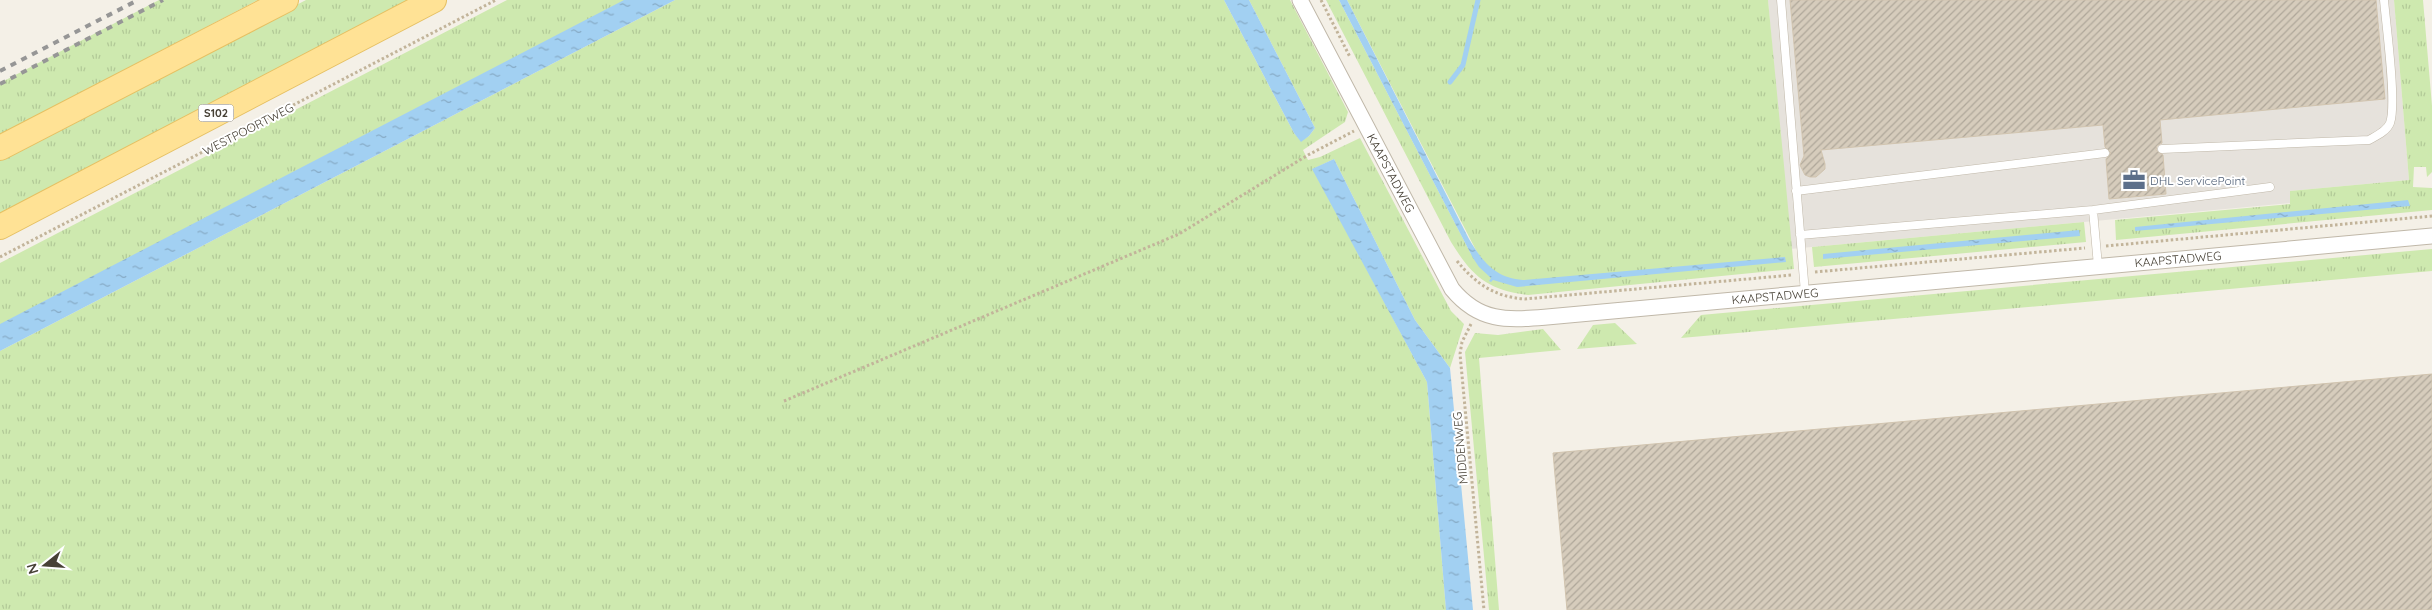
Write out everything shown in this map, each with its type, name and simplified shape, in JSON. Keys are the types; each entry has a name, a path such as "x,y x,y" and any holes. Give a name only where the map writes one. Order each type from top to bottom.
{"main road":[{"path":"0,148 286,0"},
{"name":"S102","path":"0,227 434,0"}],"street":[{"name":"KAAPSTADWEG","path":"1300,0 1444,276 1459,297 1477,311 1494,318 1519,319 2432,236"}],"lane":[{"path":"1780,0 1805,293"},
{"path":"2162,149 2369,140 2381,134 2390,124 2392,105 2384,0"},
{"path":"1796,191 2105,153"},
{"path":"1800,235 2093,210 2270,187"},
{"path":"2093,210 2098,266"}],"path":[{"name":"WESTPOORTWEG","path":"0,257 496,0"},
{"path":"1321,0 1352,62"},
{"path":"784,401 1179,234 1308,155 1366,125"},
{"name":"KAAPSTADWEG","path":"1453,255 1472,279 1488,290 1507,298 1525,299 2432,216"},
{"name":"MIDDENWEG","path":"1477,311 1462,342 1460,354 1484,610"}],"shaded area":[{"path":"1768,0 2394,0 2409,180 2290,191 2291,203 1790,249"}],"green space":[{"path":"159,0 258,0 0,135 0,83"},
{"path":"306,0 418,0 0,217 0,159"},
{"path":"507,0 627,0 0,326 0,263"},
{"path":"675,0 1224,0 1294,133 1301,141 1309,136 1315,128 1249,0 1290,0 1348,112 1345,122 1303,150 1308,160 1320,157 1360,138 1451,311 1464,324 1450,368 1415,320 1334,159 1313,169 1427,382 1446,610 0,610 0,351"},
{"path":"1326,0 1339,0 1471,254 1480,258 1347,0 1768,0 1794,269 1528,295 1514,293 1491,285 1466,264 1451,242"},
{"path":"2394,0 2423,0 2432,106 2432,172 2427,177 2426,167 2414,167 2413,187 2432,188 2432,210 2116,240 2115,220 2290,204 2290,191 2409,180"},
{"path":"2084,222 2086,242 1814,267 1812,247"},
{"path":"2432,249 2432,271 1681,338 1701,315"},
{"path":"1615,323 1637,344 1577,349 1593,325"},
{"path":"1543,329 1561,350 1479,358 1499,610 1489,610 1465,352 1475,333 1498,335"}],"water":[{"path":"624,0 675,0 0,351 0,324"},
{"path":"1224,0 1249,0 1315,128 1301,142 1294,133"},
{"path":"1339,0 1347,0 1469,239 1484,261 1497,272 1513,279 1523,280 1785,257 1786,262 1517,287 1493,280 1489,281 1491,278 1479,267 1473,258"},
{"path":"1334,159 1415,320 1450,368 1473,610 1446,610 1427,382 1312,169"},
{"path":"2408,200 2410,206 2135,231 2135,227"},
{"path":"2079,230 2080,236 1823,259 1823,254"}],"building":[{"path":"1790,0 2376,0 2385,99 2160,120 2162,143 2157,146 2156,150 2163,155 2166,194 2109,199 2106,159 2111,153 2105,147 2103,125 1821,150 1825,169 1816,177 1810,177 1805,175 1800,165 1804,156"},
{"path":"2432,374 2432,610 1567,610 1553,453"}],"waterway":[{"path":"1450,82 1463,65 1478,0"}],"railway":[{"path":"0,71 138,0"},
{"path":"0,84 163,0"}],"place":[{"name":"DHL ServicePoint","path":"2134,180"}]}
